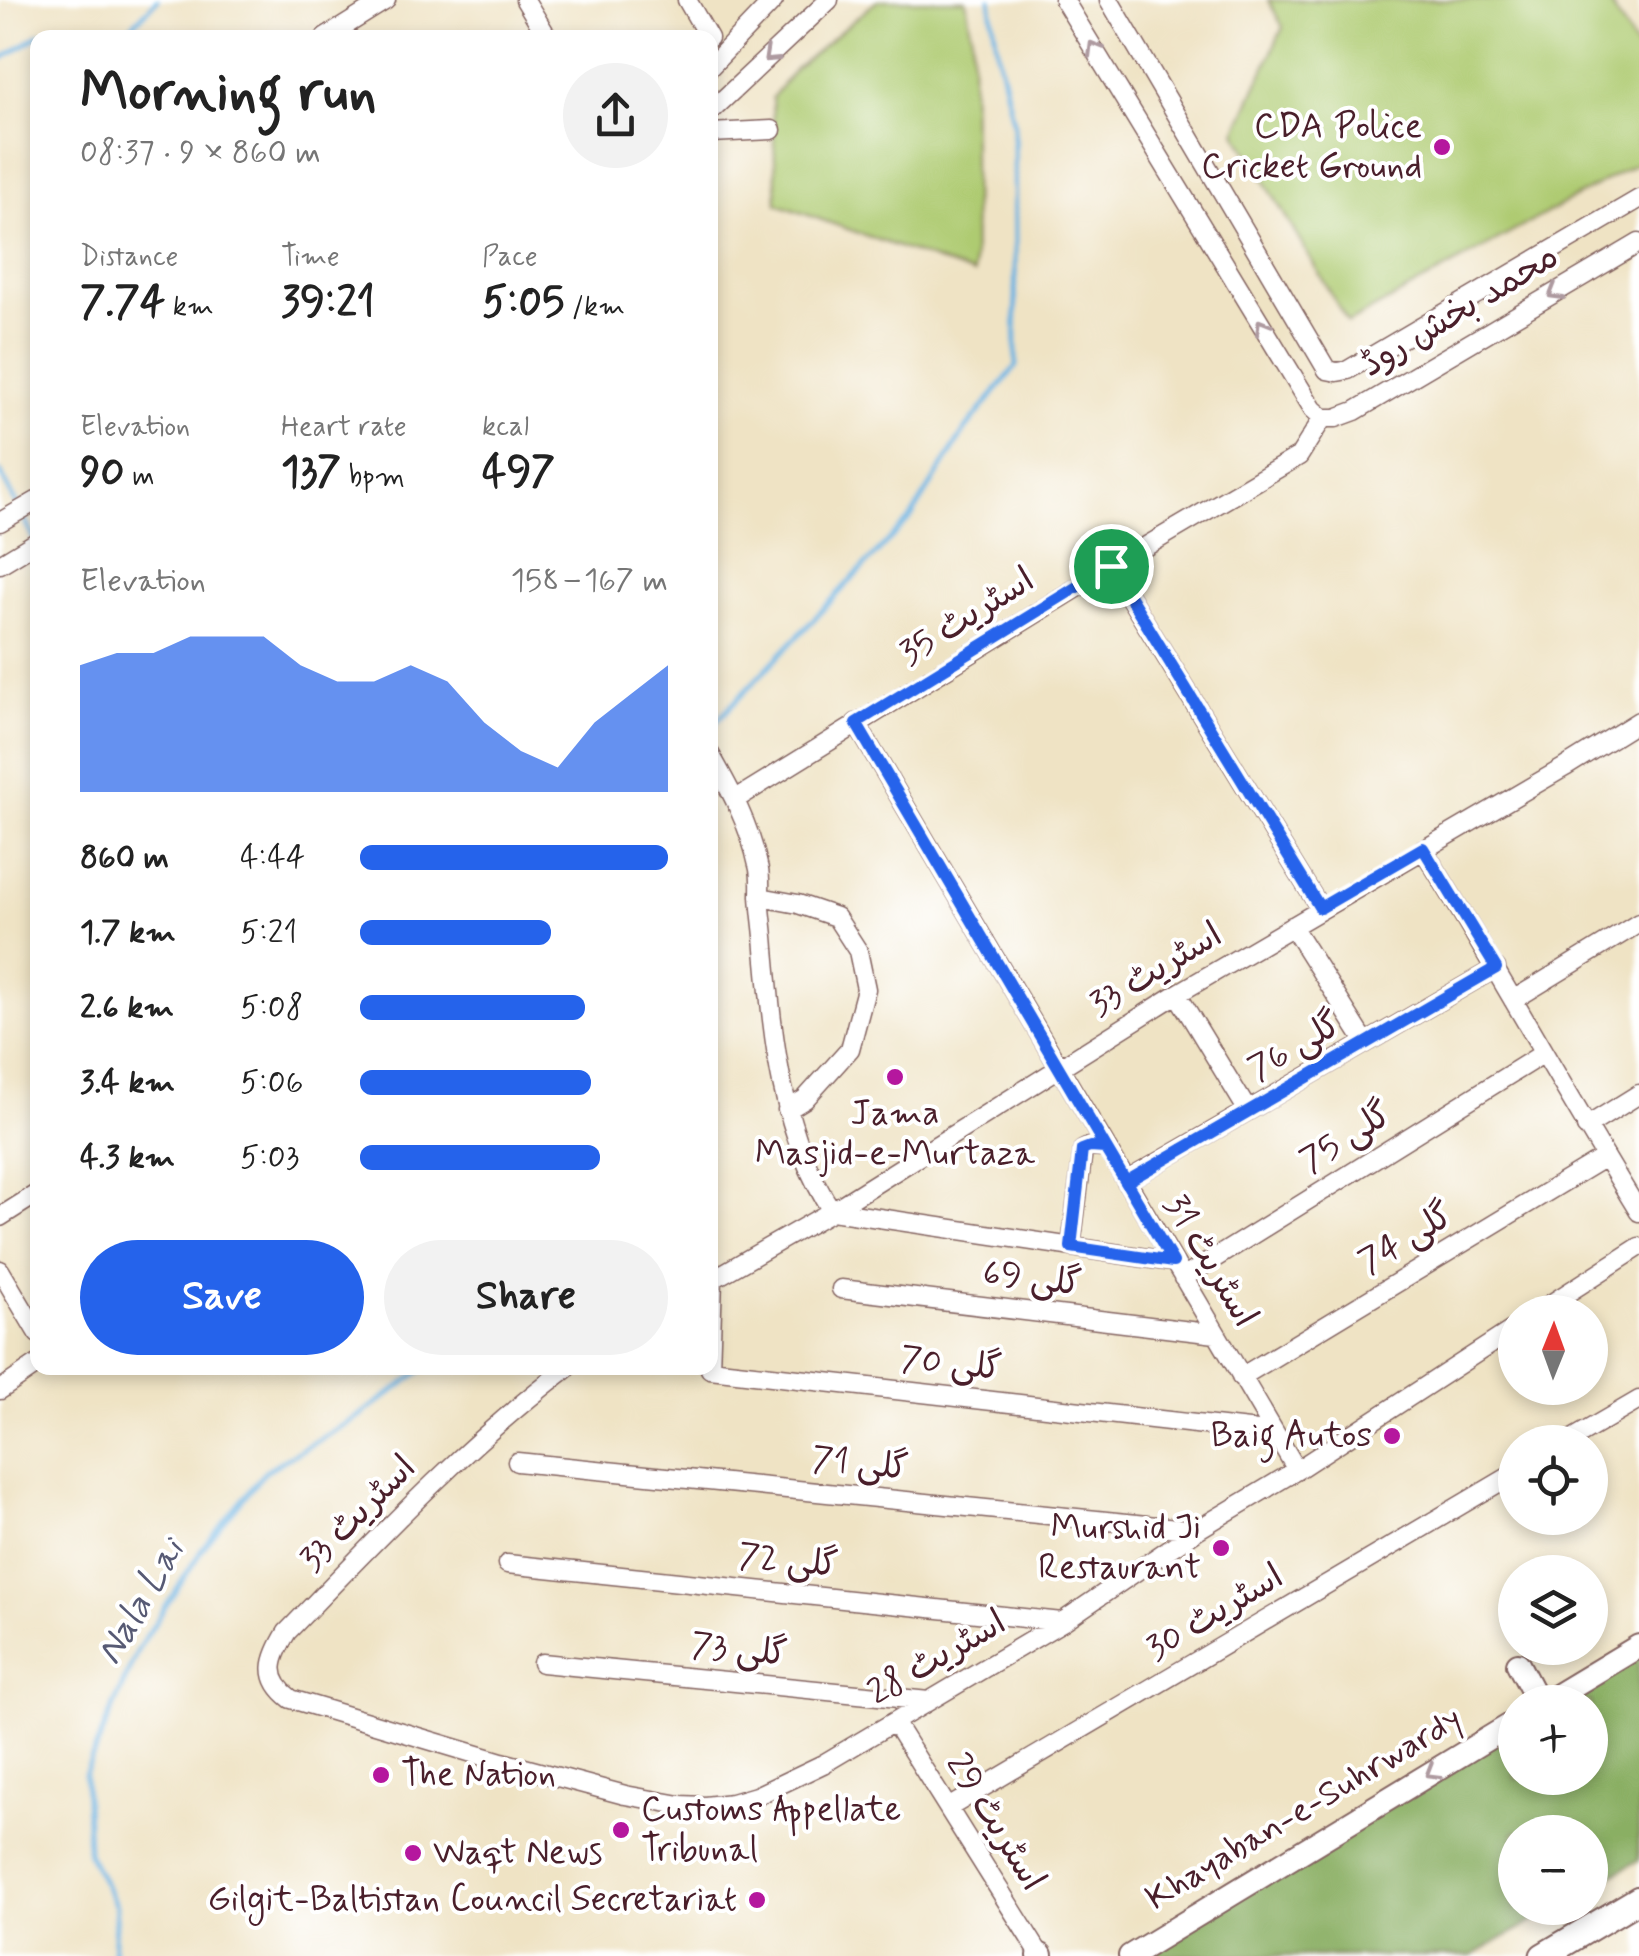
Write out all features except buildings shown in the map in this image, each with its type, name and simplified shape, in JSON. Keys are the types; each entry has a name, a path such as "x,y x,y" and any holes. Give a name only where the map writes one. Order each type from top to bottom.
{"highway":[{"path":"1543,1956 1639,1899"}],"main road":[{"path":"1574,1685 1639,1646"},
{"name":"Khayaban-e-Suhrwardy","path":"1130,1956 1498,1732"}],"street":[{"path":"338,30 386,0"},
{"path":"525,0 537,30"},
{"path":"686,0 705,30"},
{"path":"718,60 774,0"},
{"path":"718,104 829,0"},
{"path":"1064,0 1318,414"},
{"path":"1108,0 1206,165 1175,183"},
{"path":"718,133 772,130"},
{"name":"محمد بخش روڈ","path":"1206,165 1327,370 1337,372 1348,370 1639,200"},
{"name":"محمد بخش روڈ","path":"1318,414 1336,418 1355,411 1639,244"},
{"name":"اسٹریٹ 35","path":"736,799 1111,566 1299,456 1318,414"},
{"path":"0,522 30,505"},
{"path":"0,564 30,547"},
{"path":"1111,566 1320,908"},
{"name":"اسٹریٹ 33","path":"718,1277 832,1212 1176,994 1639,721"},
{"name":"اسٹریٹ 31","path":"856,723 1296,1470"},
{"path":"718,768 748,827 760,871 773,1023 787,1110 814,1184 832,1212 1071,1247 1178,1270"},
{"path":"1423,848 1639,1212"},
{"path":"760,897 798,904 836,918 858,951 866,989 850,1050 805,1099 787,1110"},
{"path":"1513,1000 1639,923"},
{"path":"1292,926 1366,1043"},
{"name":"گلی 76","path":"1126,1182 1496,968"},
{"path":"1176,994 1248,1111"},
{"name":"گلی 75","path":"1178,1270 1544,1053"},
{"path":"1586,1127 1639,1094"},
{"path":"1071,1247 1082,1150 1105,1148"},
{"name":"گلی 74","path":"1242,1376 1605,1157"},
{"path":"0,1218 30,1198"},
{"path":"1564,1295 1639,1247"},
{"path":"0,1270 30,1321"},
{"name":"گلی 69","path":"841,1289 1216,1334"},
{"name":"اسٹریٹ 28","path":"330,1711 625,1795 705,1806 756,1796 782,1786 1062,1622 1196,1530 1498,1339"},
{"path":"0,1390 30,1369"},
{"name":"گلی 70","path":"718,1370 1275,1433"},
{"name":"اسٹریٹ 33","path":"330,1711 291,1699 279,1690 273,1663 287,1632 392,1524 558,1375"},
{"path":"1596,1425 1639,1400"},
{"name":"گلی 71","path":"517,1462 1196,1530"},
{"name":"اسٹریٹ 30","path":"948,1808 1498,1483"},
{"name":"گلی 72","path":"507,1564 1062,1622"},
{"name":"گلی 73","path":"542,1663 929,1701"},
{"name":"اسٹریٹ 29","path":"894,1722 1040,1956"}],"green space":[{"path":"878,0 966,0 972,37 974,274 777,204 772,98 795,69"},
{"name":"CDA Police Cricket Ground","path":"1268,0 1608,0 1639,52 1639,162 1348,323 1236,132 1283,27"},
{"path":"1639,1656 1639,1860 1608,1878 1608,1815 1498,1815 1498,1925 1526,1925 1472,1956 1137,1956 1498,1741 1498,1795 1608,1795 1608,1685 1590,1685"}],"waterway":[{"path":"128,30 157,0"},
{"path":"718,720 912,516 965,430 1016,366 1014,126 990,0"},
{"path":"0,60 30,41"},
{"name":"Nala Lai","path":"0,472 17,505"},
{"name":"Nala Lai","path":"22,514 30,530"},
{"name":"Nala Lai","path":"113,1956 116,1906 88,1853 85,1774 138,1649 203,1548 265,1471 358,1417 415,1375"}],"place":[{"name":"CDA Police Cricket Ground","path":"1442,147"},
{"name":"Jama Masjid-e-Murtaza","path":"895,1077"},
{"name":"Baig Autos","path":"1392,1436"},
{"name":"Murshid Ji Restaurant","path":"1221,1548"},
{"name":"The Nation","path":"381,1775"},
{"name":"Customs Appellate Tribunal","path":"621,1830"},
{"name":"Waqt News","path":"413,1853"},
{"name":"Gilgit-Baltistan Council Secretariat","path":"757,1900"}],"route":[{"path":"1111,566 856,723 1105,1148 1173,1262 1071,1247 1082,1150 1105,1148 1126,1182 1496,968 1423,848 1320,908 1111,566"}]}
